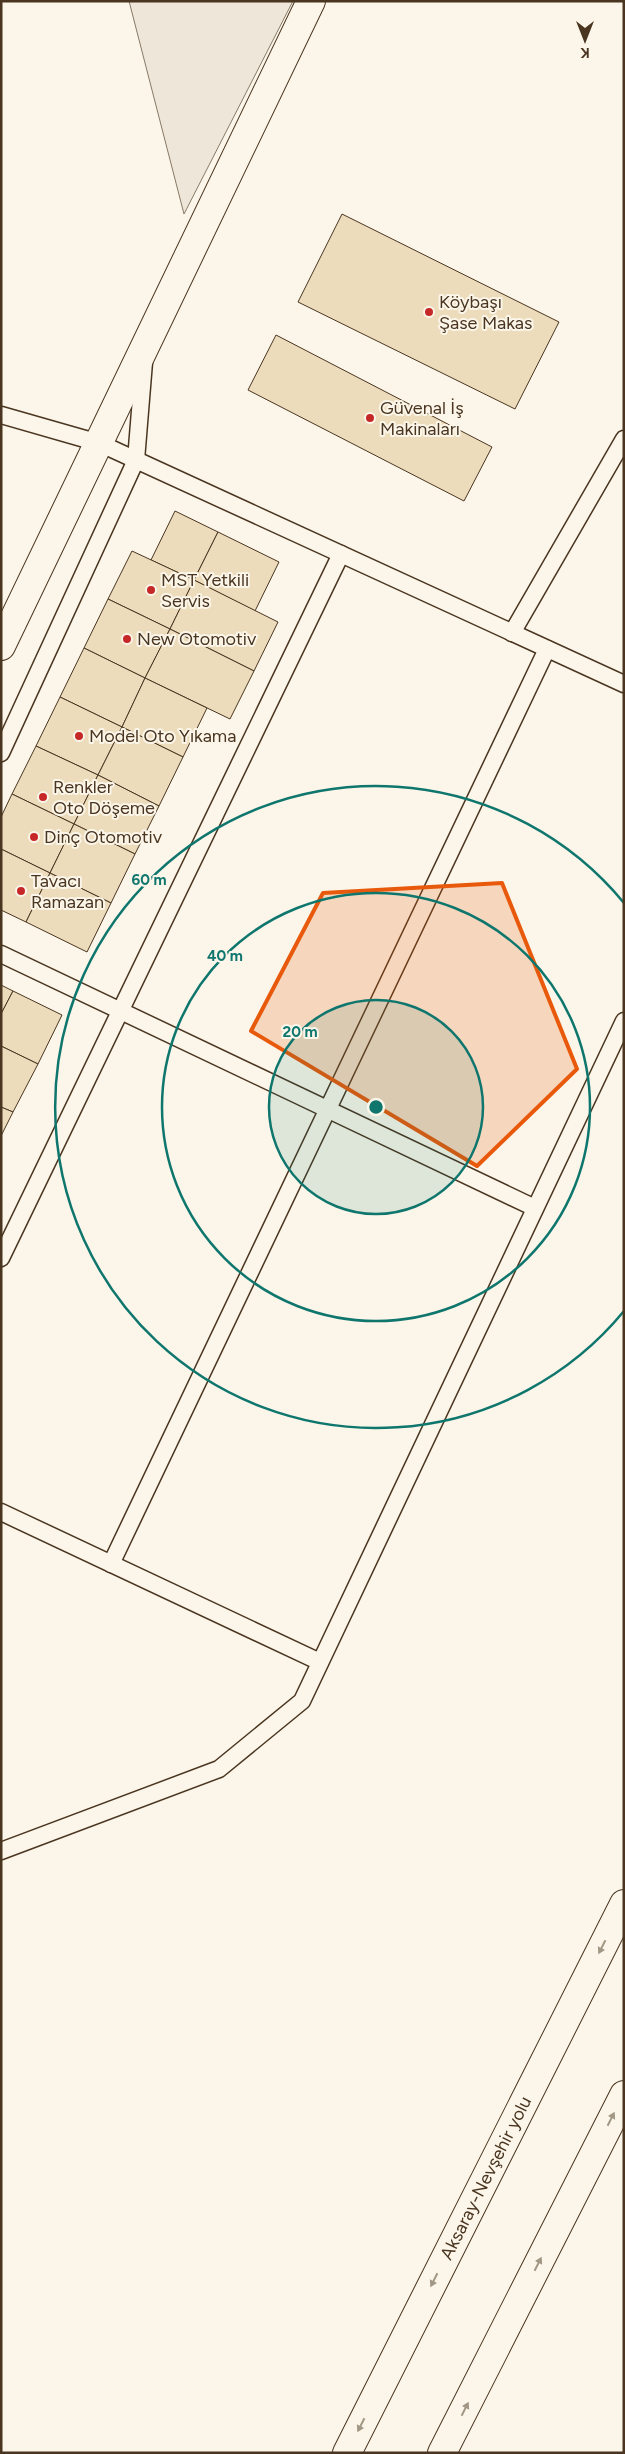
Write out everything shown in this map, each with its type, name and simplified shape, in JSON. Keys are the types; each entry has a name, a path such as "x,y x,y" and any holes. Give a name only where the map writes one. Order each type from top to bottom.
{"main road":[{"path":"1,646 311,1"},
{"name":"Aksaray-Nevşehir yolu","path":"347,2453 624,1904"},
{"path":"442,2453 624,2095"}],"lane":[{"path":"1,753 136,460 146,344"},
{"path":"1,415 99,443 624,684"},
{"path":"512,633 624,439"},
{"path":"1,1258 341,554"},
{"path":"111,1564 547,649"},
{"path":"1,954 535,1208"},
{"path":"1,1851 219,1769 302,1702 624,1021"},
{"path":"1,1512 320,1662"}],"highlighted area":[{"path":"502,883 577,1069 477,1166 251,1031 323,893"}],"shaded area":[{"path":"129,1 293,1 184,214"}],"building":[{"name":"Köybaşı Şase Makas","path":"342,214 559,322 515,409 298,302"},
{"name":"Güvenal İş Makinaları","path":"276,335 492,447 464,501 248,390"},
{"path":"175,511 218,532 194,580 151,560"},
{"path":"218,532 279,562 255,611 194,580"},
{"name":"MST Yetkili Servis","path":"132,551 194,580 170,629 108,599"},
{"path":"194,580 278,622 254,671 170,629"},
{"name":"New Otomotiv","path":"108,599 170,629 145,678 84,648"},
{"path":"170,629 254,671 230,719 145,678"},
{"path":"84,648 145,678 122,727 60,697"},
{"path":"145,678 207,708 183,757 122,727"},
{"name":"Model Oto Yıkama","path":"60,697 122,727 98,775 36,746"},
{"path":"122,727 183,757 159,806 98,775"},
{"path":"36,746 98,775 74,824 12,794"},
{"path":"98,775 159,806 135,854 74,824"},
{"name":"Dinç Otomotiv","path":"12,794 74,824 50,873 1,849 1,817"},
{"path":"74,824 135,854 111,903 50,873"},
{"name":"Tavacı Ramazan","path":"1,849 50,873 26,922 1,910"},
{"path":"50,873 111,903 87,952 26,922"},
{"path":"1,985 13,991 1,1014"},
{"path":"13,991 62,1015 38,1064 1,1046 1,1014"},
{"path":"1,1046 38,1064 13,1112 1,1107"},
{"path":"1,1107 13,1112 1,1136"}],"place":[{"name":"Köybaşı Şase Makas","path":"429,312"},
{"name":"Güvenal İş Makinaları","path":"370,418"},
{"name":"MST Yetkili Servis","path":"151,590"},
{"name":"New Otomotiv","path":"127,639"},
{"name":"Model Oto Yıkama","path":"79,736"},
{"name":"Renkler Oto Döşeme","path":"43,797"},
{"name":"Dinç Otomotiv","path":"34,837"},
{"name":"Tavacı Ramazan","path":"21,891"}]}
